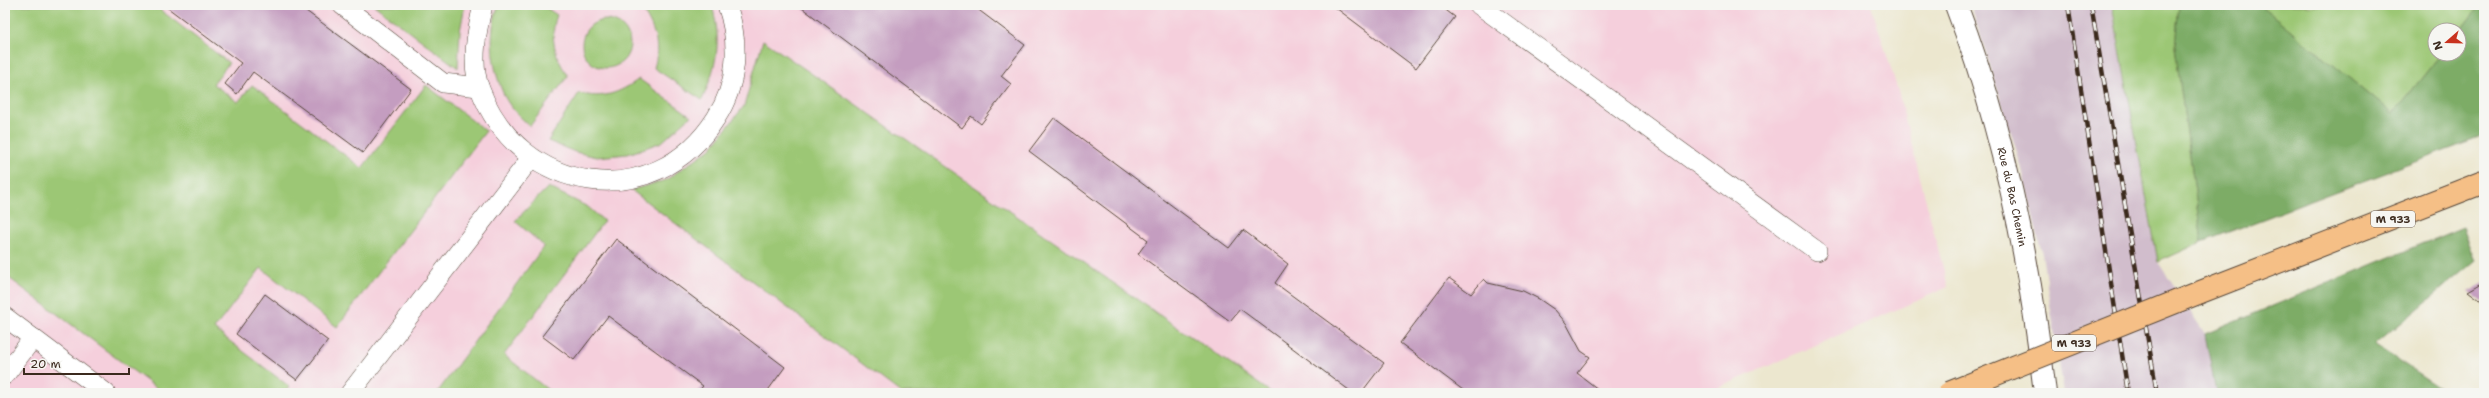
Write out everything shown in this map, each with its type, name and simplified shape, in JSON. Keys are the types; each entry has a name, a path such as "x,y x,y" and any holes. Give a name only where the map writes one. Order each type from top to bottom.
{"main road":[{"name":"M 933","path":"1949,393 2484,182"}],"street":[{"name":"Rue du Bas Chemin","path":"1956,5 1970,43 2016,204 2027,260 2045,393"}],"lane":[{"path":"342,5 443,83 479,88"},
{"path":"483,5 474,43 479,88 499,127 531,158 562,174 597,182 636,178 674,163 704,137 726,103 736,65 734,25 728,5"},
{"path":"1479,5 1817,251"},
{"path":"350,393 531,158"},
{"path":"5,317 106,393"},
{"path":"5,375 32,338"}],"shaded area":[{"path":"5,5 1871,5 1898,91 1948,287 1707,393 5,393"},
{"path":"1971,5 2112,5 2158,262 2205,334 2216,393 2064,393 2042,254 2021,165"}],"green space":[{"path":"5,5 154,5 229,63 213,84 238,102 252,85 362,168 426,85 486,131 337,327 261,268 214,329 290,387 285,393 163,393 5,275"},
{"path":"374,5 465,5 460,31 458,68"},
{"path":"499,5 542,5 557,15 554,31 555,47 563,69 568,76 530,126 509,104 496,74 492,50 492,38 495,16"},
{"path":"643,5 712,5 717,31 716,54 711,76 702,100 654,68 657,52 655,36 650,22 641,8"},
{"path":"2112,5 2179,5 2175,47 2202,242 2158,262"},
{"path":"2179,5 2260,5 2393,114 2435,62 2467,62 2467,22 2480,5 2484,5 2484,136 2202,242 2175,47"},
{"path":"2260,5 2480,5 2467,22 2427,22 2427,62 2435,62 2393,114"},
{"path":"601,20 611,20 623,27 630,39 630,49 623,61 611,68 601,68 593,64 586,57 582,49 582,39 586,31 593,24"},
{"path":"763,40 1272,393 901,393 631,190 666,180 711,148 744,106"},
{"path":"639,79 691,116 662,142 628,154 597,157 575,152 548,141 579,93 595,96 610,94 625,88"},
{"path":"548,187 588,207 604,221 504,355 552,393 437,393 544,246 515,221"},
{"path":"2463,227 2476,260 2375,345 2448,393 2216,393 2205,334"}],"building":[{"path":"164,5 298,5 411,89 363,153 253,72 237,94 225,84 241,63"},
{"path":"798,5 972,5 1025,45 1001,76 1011,84 981,124 971,116 962,128"},
{"path":"1332,5 1439,5 1455,17 1416,68"},
{"path":"1054,118 1229,248 1243,230 1288,264 1275,283 1384,363 1361,393 1353,393 1240,309 1230,321 1138,254 1148,240 1029,151"},
{"path":"616,239 785,367 766,393 697,393 703,386 608,316 574,360 542,336"},
{"path":"1449,278 1471,294 1484,279 1488,283 1523,291 1539,299 1555,310 1566,323 1581,351 1590,357 1577,373 1603,393 1467,393 1400,343"},
{"path":"2484,282 2484,303 2468,291"},
{"path":"265,294 328,341 297,380 236,334"}],"railway":[{"path":"2068,5 2128,393"},
{"path":"2091,5 2157,393"}]}
